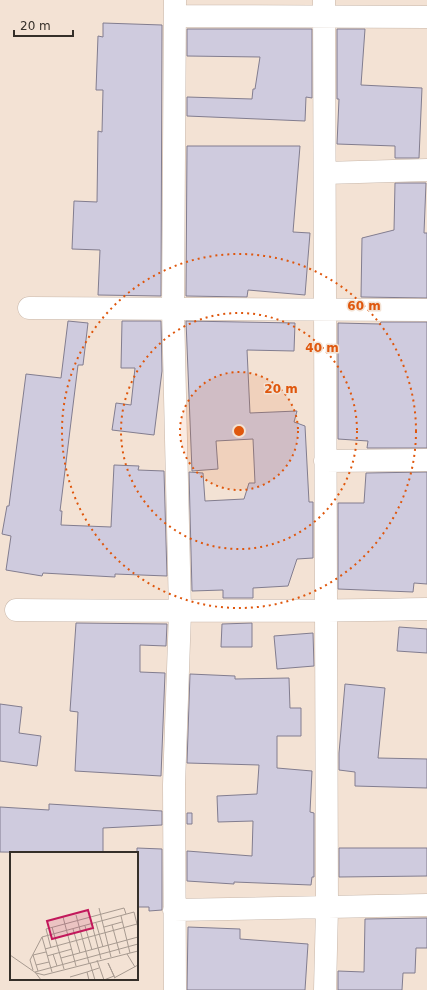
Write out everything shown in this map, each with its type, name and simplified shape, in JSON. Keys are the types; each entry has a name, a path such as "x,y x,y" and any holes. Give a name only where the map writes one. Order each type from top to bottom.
{"street":[{"path":"175,990 174,785 180,612 173,309 175,8 324,8 427,17"},
{"path":"324,8 327,908 325,990"},
{"path":"325,173 427,170"},
{"path":"29,308 427,310"},
{"path":"326,461 427,460"},
{"path":"16,610 180,612 427,609"},
{"path":"174,910 427,905"}],"building":[{"path":"103,23 162,25 161,296 98,295 100,250 72,249 74,201 97,202 98,131 102,132 103,90 96,90 98,36 103,37"},
{"path":"187,29 312,29 312,98 306,97 305,121 187,116 187,97 252,99 260,57 187,56"},
{"path":"337,29 365,29 361,85 422,88 419,158 395,158 395,146 337,144 339,99 337,99"},
{"path":"187,146 300,146 293,232 310,233 305,295 248,290 247,297 186,296"},
{"path":"395,183 426,183 424,233 427,233 427,298 361,297 362,238 394,230"},
{"path":"68,321 88,323 83,365 78,365 60,511 62,511 61,525 111,527 114,465 139,466 138,470 164,471 167,576 115,574 115,577 43,573 42,576 6,570 11,536 2,534 7,506 9,506 26,374 61,378"},
{"path":"122,321 161,321 162,371 154,435 112,430 116,403 131,405 135,368 121,368"},
{"path":"186,321 295,323 294,351 247,350 250,413 297,411 294,422 305,426 309,502 313,502 313,558 297,559 288,586 253,588 253,598 223,598 223,590 192,591 189,472 203,473 205,501 244,499 249,483 255,483 253,439 216,441 218,469 192,471"},
{"path":"381,322 427,322 427,448 367,448 368,441 338,439 338,323 380,324"},
{"path":"427,472 427,584 414,583 413,592 338,589 338,503 364,503 366,473"},
{"path":"76,623 167,624 166,646 140,645 140,672 165,673 161,776 75,771 78,712 70,711"},
{"path":"252,623 252,647 221,647 222,624"},
{"path":"399,627 427,629 427,653 397,651"},
{"path":"313,633 314,666 277,669 274,636"},
{"path":"190,674 235,676 235,679 289,678 290,708 301,708 301,736 277,736 277,768 312,771 310,812 314,813 314,877 312,877 311,885 234,882 234,884 187,881 187,851 252,856 253,821 218,822 217,796 257,794 259,765 187,763"},
{"path":"345,684 385,688 378,758 427,759 427,788 355,786 355,772 339,770"},
{"path":"0,704 22,707 19,733 41,736 37,766 0,761"},
{"path":"49,804 162,811 162,825 103,828 103,852 0,852 0,807 49,810"},
{"path":"187,813 192,813 192,824 187,824"},
{"path":"137,848 162,849 162,910 149,911 149,907 138,907"},
{"path":"339,848 427,848 427,876 339,877"},
{"path":"427,918 427,948 416,948 415,973 403,973 402,990 338,990 338,971 364,972 365,919"},
{"path":"188,927 240,929 240,939 308,944 305,990 187,990"}]}
